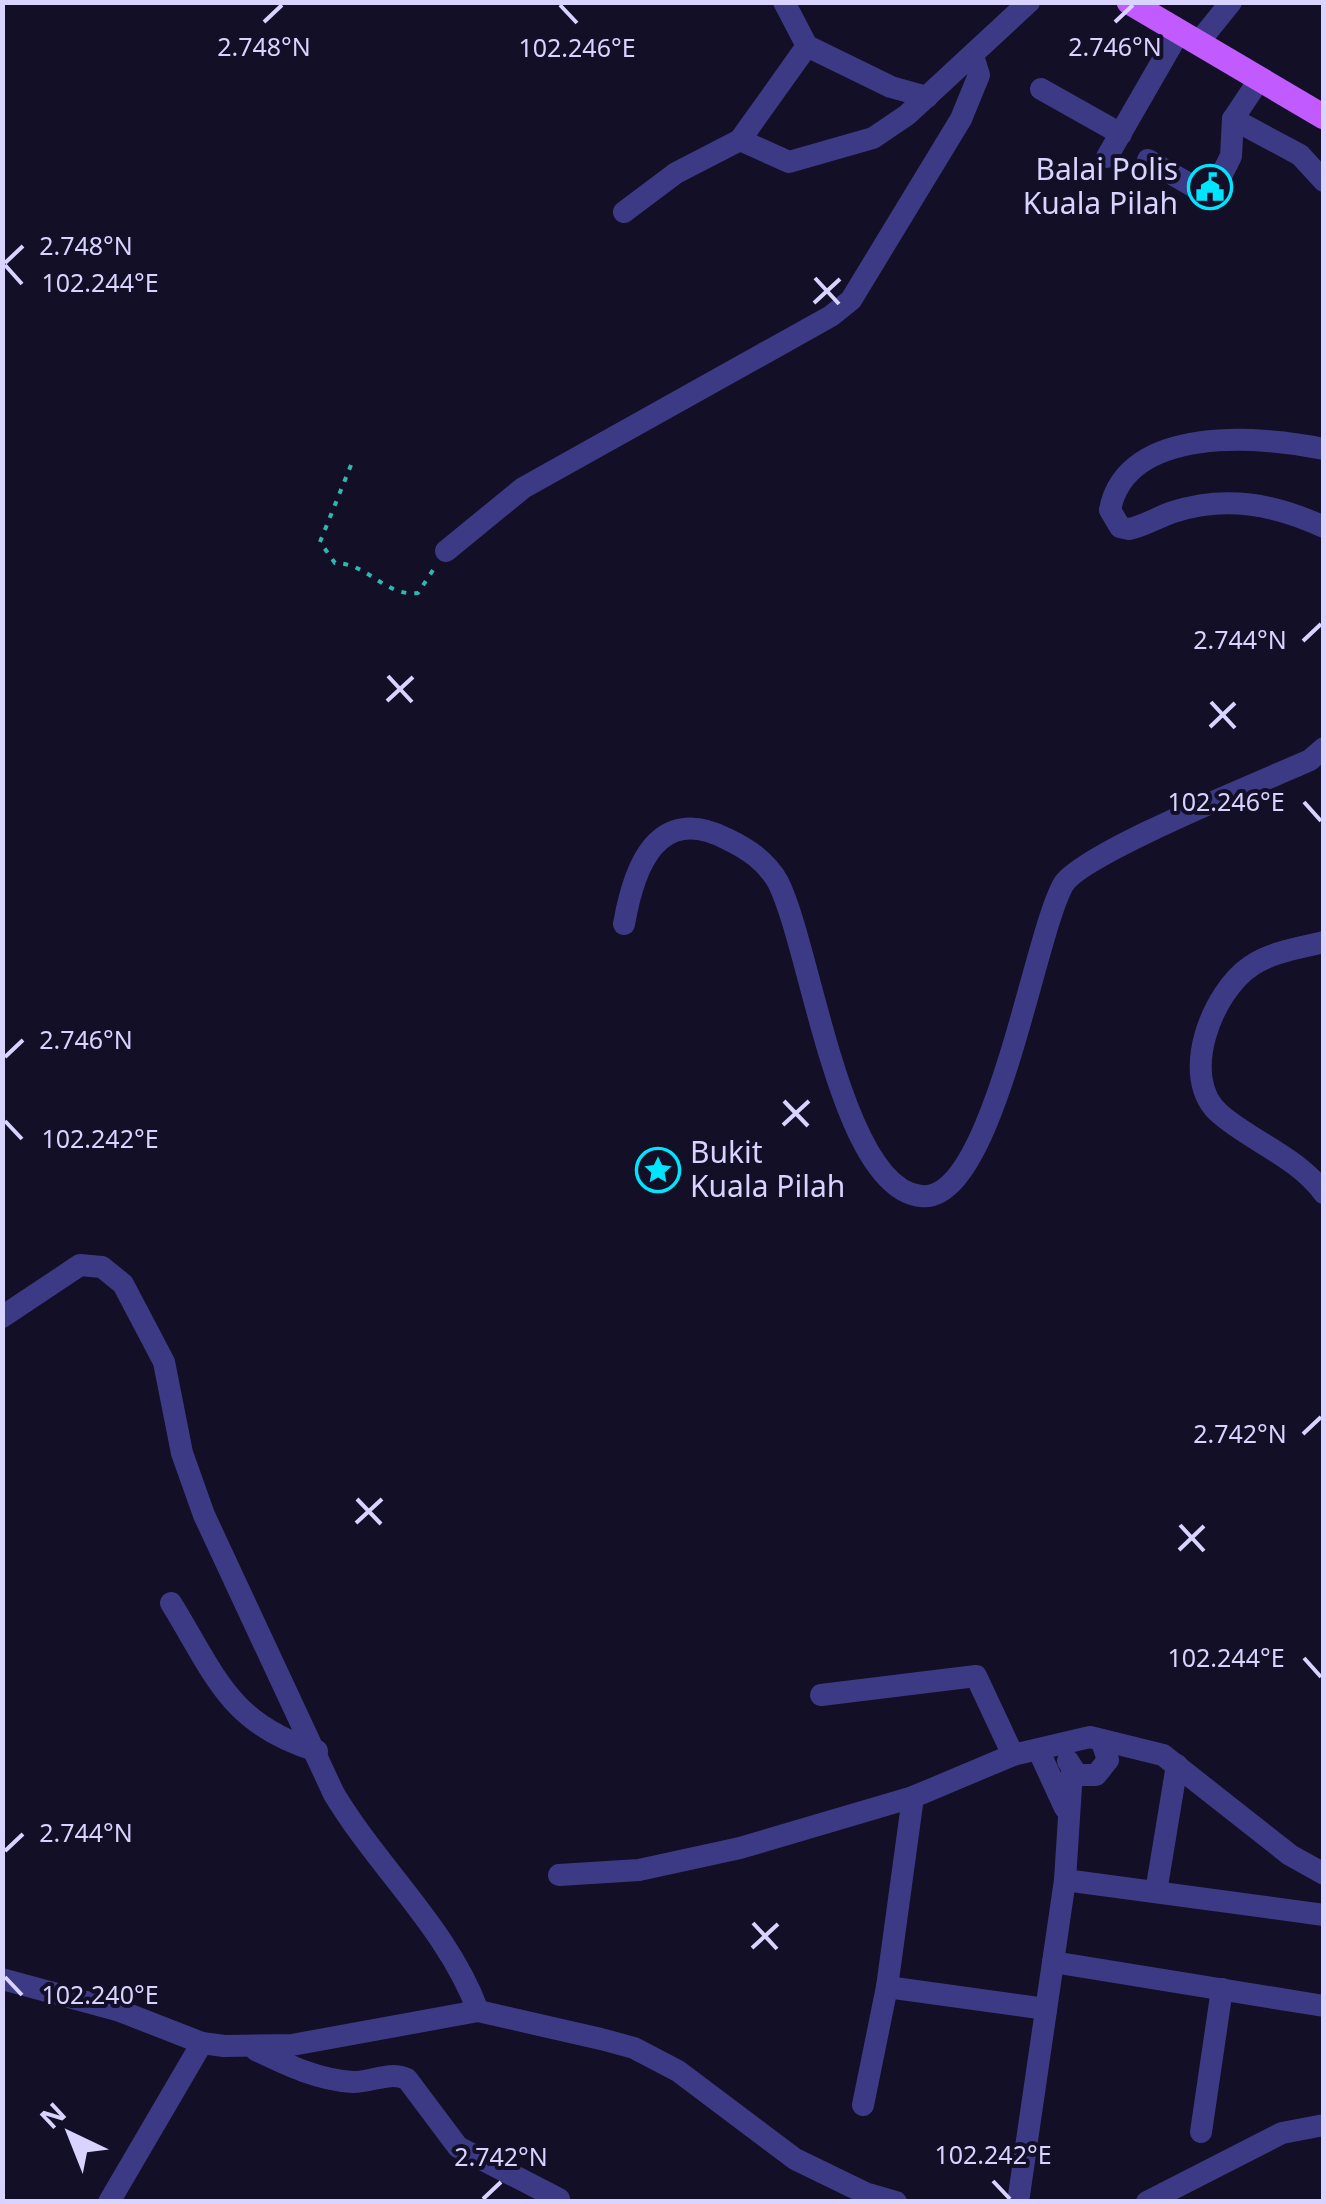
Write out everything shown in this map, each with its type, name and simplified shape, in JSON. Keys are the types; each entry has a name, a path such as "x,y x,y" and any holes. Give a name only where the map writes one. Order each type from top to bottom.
{"main road":[{"path":"1129,2 1324,117"}],"street":[{"path":"784,2 807,46 891,86 927,97"},
{"path":"740,140 789,162 873,138 927,97 1029,2"},
{"path":"1108,157 1188,38 1231,2"},
{"path":"624,212 676,173 740,140 807,46"},
{"path":"446,551 523,488 832,316 851,300 961,120 979,75 973,56"},
{"path":"1148,160 1196,188 1218,182 1231,156 1234,119 1259,80"},
{"path":"1041,89 1120,134"},
{"path":"1234,119 1300,155 1324,180"},
{"path":"1324,449 1281,440 1237,437 1160,452 1122,484 1110,510 1120,527 1129,530 1206,503 1236,502 1268,506 1324,527"},
{"path":"624,924 639,868 654,844 668,833 704,828 747,849 764,863 777,881 796,926 848,1116 868,1154 909,1193 922,1197 954,1184 978,1145 1012,1046 1038,948 1071,873 1103,852 1310,760 1324,748"},
{"path":"1324,942 1262,958 1230,982 1209,1029 1200,1067 1202,1087 1220,1114 1291,1160 1324,1193"},
{"path":"2,1317 80,1264 102,1267 122,1284 164,1362 182,1453 204,1514 334,1794 357,1833 454,1956 478,2011"},
{"path":"171,1603 233,1706 283,1741 316,1752"},
{"path":"821,1695 976,1676 1012,1755"},
{"path":"559,1875 638,1870 740,1848 913,1797 1012,1755 1090,1736 1105,1751 1170,1760 1290,1855 1324,1874"},
{"path":"1018,2202 1065,1880 1077,1770 1070,1746 1078,1738"},
{"path":"1012,1755 1102,1772 1105,1751"},
{"path":"1042,1758 1060,1792 1070,1831"},
{"path":"1156,1892 1170,1760"},
{"path":"863,2105 887,1986 913,1797"},
{"path":"1065,1880 1324,1916"},
{"path":"1053,1962 1324,2006"},
{"path":"2,1978 120,2011 202,2043 252,2048 325,2040 478,2011 601,2039 655,2057 795,2159 863,2197 896,2202"},
{"path":"887,1986 1046,2009"},
{"path":"1201,2132 1222,1989"},
{"path":"109,2202 202,2043"},
{"path":"252,2048 327,2079 358,2082 396,2074 408,2080 458,2147 559,2199"},
{"path":"1146,2202 1282,2132 1324,2125"}],"path":[{"path":"351,465 320,542 335,564 352,563 400,595 418,594 446,551"}],"place":[{"name":"Balai Polis Kuala Pilah","path":"1210,187"},
{"name":"Bukit Kuala Pilah","path":"658,1170"}]}
